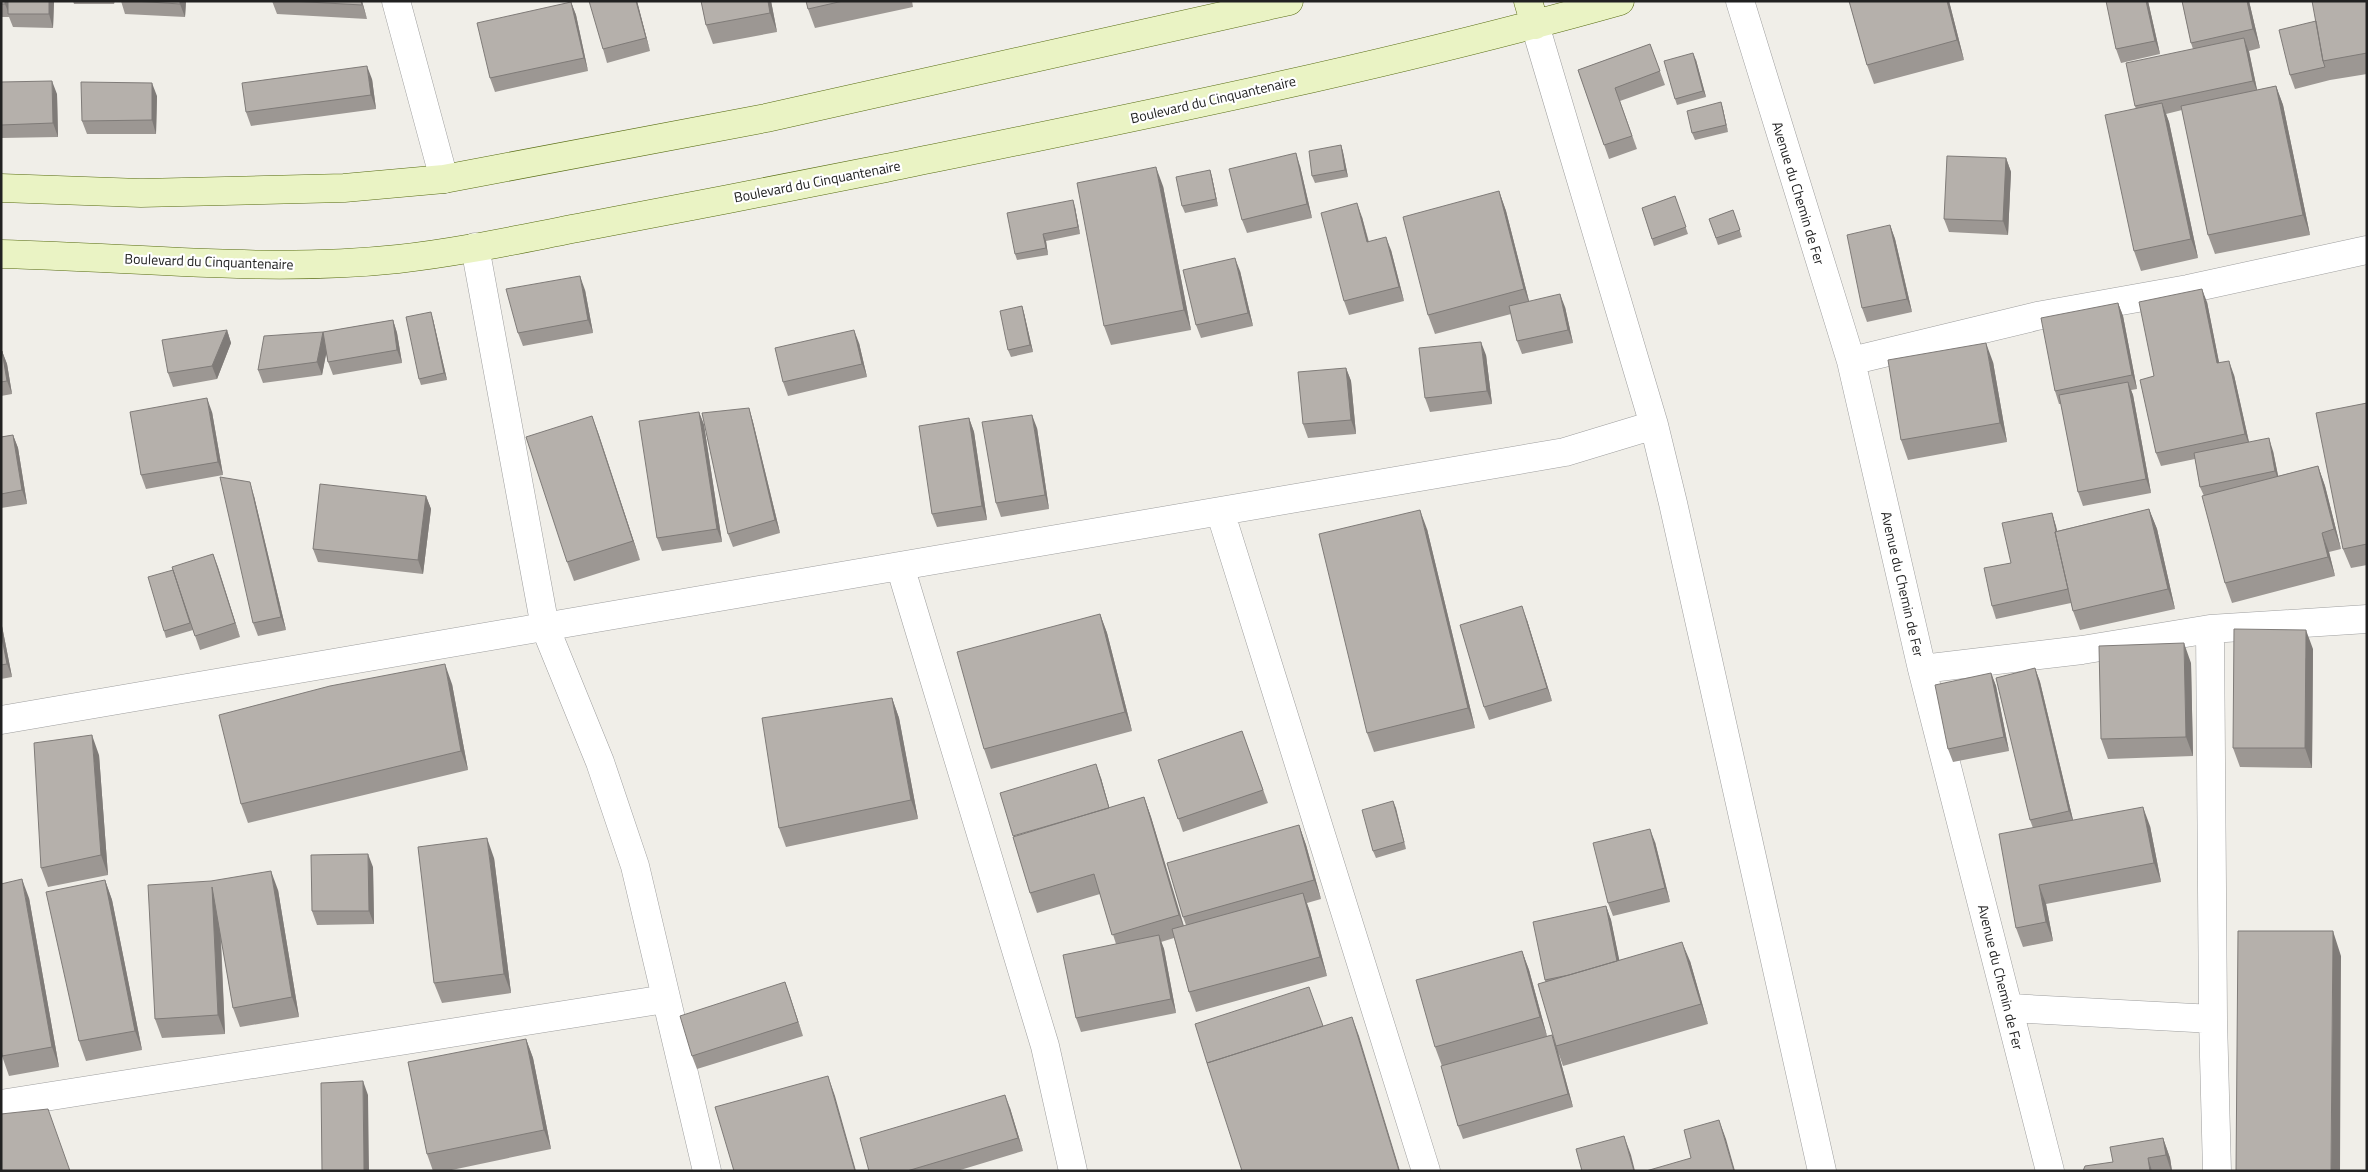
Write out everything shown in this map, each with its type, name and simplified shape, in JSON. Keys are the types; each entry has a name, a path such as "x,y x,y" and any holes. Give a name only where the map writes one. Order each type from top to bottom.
{"main road":[{"path":"1,188 160,192 344,188 444,179 766,118 1289,1"},
{"name":"Boulevard du Cinquantenaire","path":"1,254 273,265 397,259 475,247 820,181 1166,111 1532,13 1620,1"}],"street":[{"path":"396,1 444,179"},
{"name":"Avenue du Chemin de Fer","path":"1740,1 1851,361 1922,669 2050,1171"},
{"path":"1532,13 1654,425 1674,503 1822,1171"},
{"path":"475,247 544,626 600,762 635,866 707,1171"},
{"path":"1851,361 2037,316 2188,289 2367,250"},
{"path":"1,720 1565,452 1654,425"},
{"path":"1220,511 1426,1171"},
{"path":"900,566 1044,1046 1073,1171"},
{"path":"1922,669 2082,650 2210,629 2367,619"},
{"path":"2210,629 2213,1019 2217,1171"},
{"path":"1,1104 665,999"},
{"path":"2009,1008 2213,1019"}],"building":[{"path":"8,1 49,1 49,14 8,14"},
{"path":"134,1 180,1 180,4"},
{"path":"290,1 361,1 362,5"},
{"path":"589,1 636,1 646,38 603,49"},
{"path":"701,1 768,1 770,13 706,25"},
{"path":"806,1 843,1 808,9"},
{"path":"1849,1 1947,1 1957,40 1867,65"},
{"path":"2106,1 2146,1 2155,41 2116,49"},
{"path":"2182,1 2247,1 2253,29 2191,43"},
{"path":"2312,1 2367,1 2367,53 2323,61"},
{"path":"571,2 584,58 490,78 477,23"},
{"path":"2316,21 2325,67 2290,75 2279,30"},
{"path":"2244,38 2253,81 2135,106 2126,63"},
{"path":"1650,44 1660,71 1615,88 1632,136 1604,145 1578,70"},
{"path":"1693,53 1703,91 1675,99 1664,61"},
{"path":"367,66 371,95 246,112 242,83"},
{"path":"52,81 53,123 1,125 1,82"},
{"path":"81,82 152,83 152,120 82,121"},
{"path":"2276,86 2303,215 2208,235 2181,106"},
{"path":"1721,102 1726,125 1692,133 1687,111"},
{"path":"2162,103 2191,239 2134,251 2105,115"},
{"path":"1341,145 1345,170 1312,176 1309,151"},
{"path":"1296,153 1307,204 1242,220 1229,169"},
{"path":"1947,156 2006,158 2003,221 1944,219"},
{"path":"1156,167 1184,310 1104,326 1077,183"},
{"path":"1210,170 1216,199 1182,206 1176,177"},
{"path":"1499,191 1524,289 1428,315 1403,217"},
{"path":"1675,196 1686,227 1652,239 1642,208"},
{"path":"1073,200 1078,227 1043,234 1046,248 1015,254 1007,213"},
{"path":"1357,203 1367,242 1386,237 1399,287 1344,301 1321,213"},
{"path":"1733,210 1740,230 1716,238 1709,219"},
{"path":"1890,225 1907,299 1862,308 1847,235"},
{"path":"1235,258 1248,313 1196,325 1183,270"},
{"path":"580,276 588,320 518,333 506,289"},
{"path":"2202,289 2217,363 2229,361 2245,434 2156,453 2140,380 2154,376 2139,302"},
{"path":"1560,294 1568,330 1517,341 1509,306"},
{"path":"2118,303 2132,375 2055,391 2041,318"},
{"path":"1022,306 1030,345 1008,350 1000,311"},
{"path":"431,312 444,373 419,379 406,317"},
{"path":"393,320 397,350 328,362 323,332"},
{"path":"227,330 212,366 168,373 162,340"},
{"path":"854,330 862,364 783,382 775,348"},
{"path":"323,332 317,362 258,370 264,336"},
{"path":"1481,342 1487,391 1425,398 1419,348"},
{"path":"1986,343 2000,423 1901,440 1888,360"},
{"path":"1,351 7,381 1,382"},
{"path":"1346,368 1351,420 1303,424 1298,372"},
{"path":"2128,382 2146,479 2078,492 2059,395"},
{"path":"207,398 218,462 141,475 130,412"},
{"path":"2367,403 2367,544 2343,549 2316,413"},
{"path":"749,408 775,520 728,534 702,413"},
{"path":"699,412 717,529 657,538 639,421"},
{"path":"1032,415 1045,495 996,503 982,422"},
{"path":"592,416 633,541 567,562 526,437"},
{"path":"969,418 982,506 932,514 919,426"},
{"path":"13,435 22,490 1,494 1,437"},
{"path":"2269,438 2275,471 2200,487 2194,453"},
{"path":"2318,466 2334,529 2322,533 2328,557 2225,583 2202,496"},
{"path":"220,477 250,482 281,617 253,623"},
{"path":"320,484 426,496 418,560 313,549"},
{"path":"2149,509 2168,589 2073,611 2055,532"},
{"path":"1420,510 1468,708 1367,733 1319,534"},
{"path":"2052,513 2068,589 1992,606 1984,568 2011,563 2002,523"},
{"path":"213,554 235,623 195,636 172,567"},
{"path":"173,570 190,623 164,631 148,577"},
{"path":"1522,606 1547,688 1484,707 1460,625"},
{"path":"1100,614 1125,712 984,749 957,652"},
{"path":"2234,629 2306,630 2305,748 2233,748"},
{"path":"1,633 7,664 1,665"},
{"path":"2184,643 2186,737 2101,739 2099,646"},
{"path":"445,664 461,751 241,804 219,715 330,686"},
{"path":"2035,668 2069,811 2030,820 1996,678"},
{"path":"1991,673 2004,737 1948,749 1935,685"},
{"path":"892,698 911,800 779,828 762,718"},
{"path":"1242,731 1263,790 1178,819 1158,760"},
{"path":"92,735 101,855 41,868 34,743"},
{"path":"1096,764 1109,808 1013,836 1000,793"},
{"path":"1144,797 1179,915 1112,935 1094,874 1030,893 1013,837"},
{"path":"1393,801 1404,842 1373,851 1362,810"},
{"path":"2143,807 2154,863 2039,885 2046,922 2016,928 1999,834"},
{"path":"1299,825 1314,880 1183,917 1167,863"},
{"path":"1650,829 1665,888 1608,903 1593,843"},
{"path":"487,838 504,974 434,983 418,847"},
{"path":"368,854 369,911 312,911 311,855"},
{"path":"271,871 292,997 233,1008 212,887 218,1015 155,1019 148,885 211,881"},
{"path":"22,879 52,1047 2,1056 1,884"},
{"path":"105,880 135,1031 79,1041 46,892"},
{"path":"1303,893 1320,957 1189,992 1172,929"},
{"path":"1606,906 1617,961 1545,980 1533,922"},
{"path":"2238,931 2333,931 2331,1171 2236,1171"},
{"path":"1159,935 1171,999 1076,1018 1063,955"},
{"path":"1682,942 1701,1004 1556,1046 1538,984"},
{"path":"1522,951 1540,1017 1435,1047 1416,980"},
{"path":"785,982 798,1022 692,1056 680,1016"},
{"path":"1309,987 1323,1026 1207,1063 1195,1024"},
{"path":"1352,1017 1399,1171 1242,1171 1207,1063"},
{"path":"1552,1035 1568,1094 1458,1126 1441,1066"},
{"path":"526,1039 544,1130 427,1154 408,1062"},
{"path":"828,1076 855,1171 734,1171 715,1107"},
{"path":"363,1081 364,1171 322,1171 321,1083"},
{"path":"1005,1095 1018,1138 907,1171 869,1171 860,1138"},
{"path":"48,1109 70,1171 1,1171 1,1114"},
{"path":"1719,1120 1734,1171 1646,1171 1691,1158 1684,1130"},
{"path":"1624,1136 1634,1171 1582,1171 1576,1149"},
{"path":"2163,1138 2166,1155 2148,1158 2150,1171 2083,1171 2085,1166 2113,1162 2110,1147"}]}
